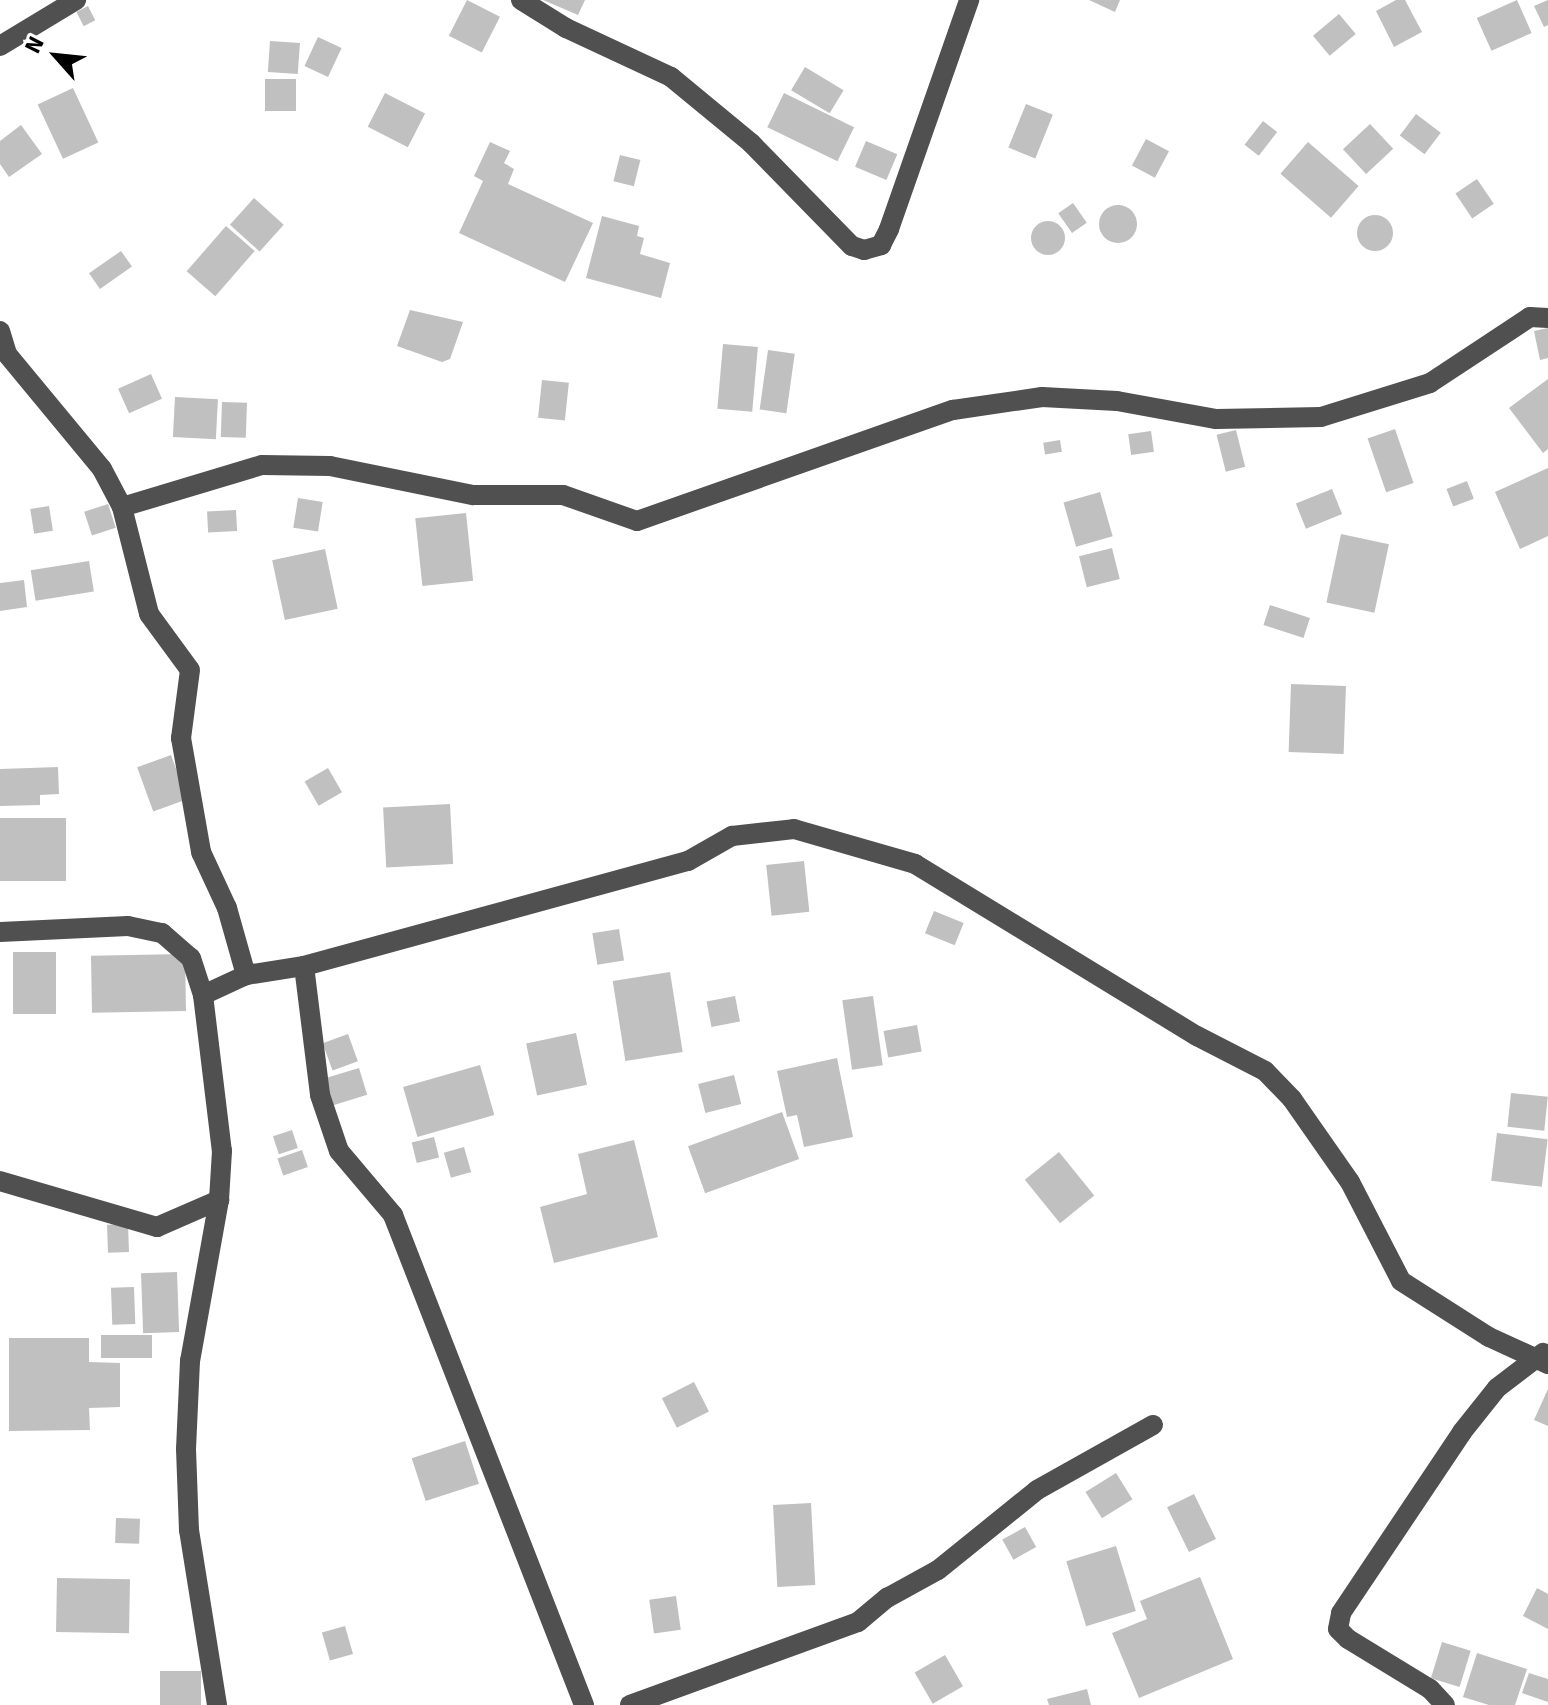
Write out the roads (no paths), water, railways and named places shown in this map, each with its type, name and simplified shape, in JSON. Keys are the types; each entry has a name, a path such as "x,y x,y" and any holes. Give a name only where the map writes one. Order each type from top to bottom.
{"street":[{"path":"0,46 76,0"},
{"path":"521,0 566,28 671,77 751,143 852,246 864,250 881,245 889,229 969,0"},
{"path":"122,507 262,465 330,466 473,495 563,495 637,521 953,410 1042,397 1117,401 1216,419 1321,417 1430,383 1530,317 1548,318"},
{"path":"0,331 7,354 102,469 122,507 149,614 190,670 181,738 199,838 227,908 246,975"},
{"path":"203,995 246,975 304,966 688,861 732,836 794,829 915,864 1197,1036 1265,1071 1292,1099 1350,1182 1401,1281 1489,1337 1544,1357"},
{"path":"0,932 128,926 162,933 191,958 203,995 222,1151 219,1200 190,1361 186,1449 189,1530 217,1705"},
{"path":"304,966 320,1095 339,1151 393,1215 584,1705"},
{"path":"0,1181 157,1227 219,1200"},
{"path":"1445,1705 1430,1689 1348,1639 1338,1629 1341,1613 1462,1432 1497,1388 1544,1357"},
{"path":"630,1705 858,1622 887,1598 938,1570 1037,1490 1153,1425"}]}
